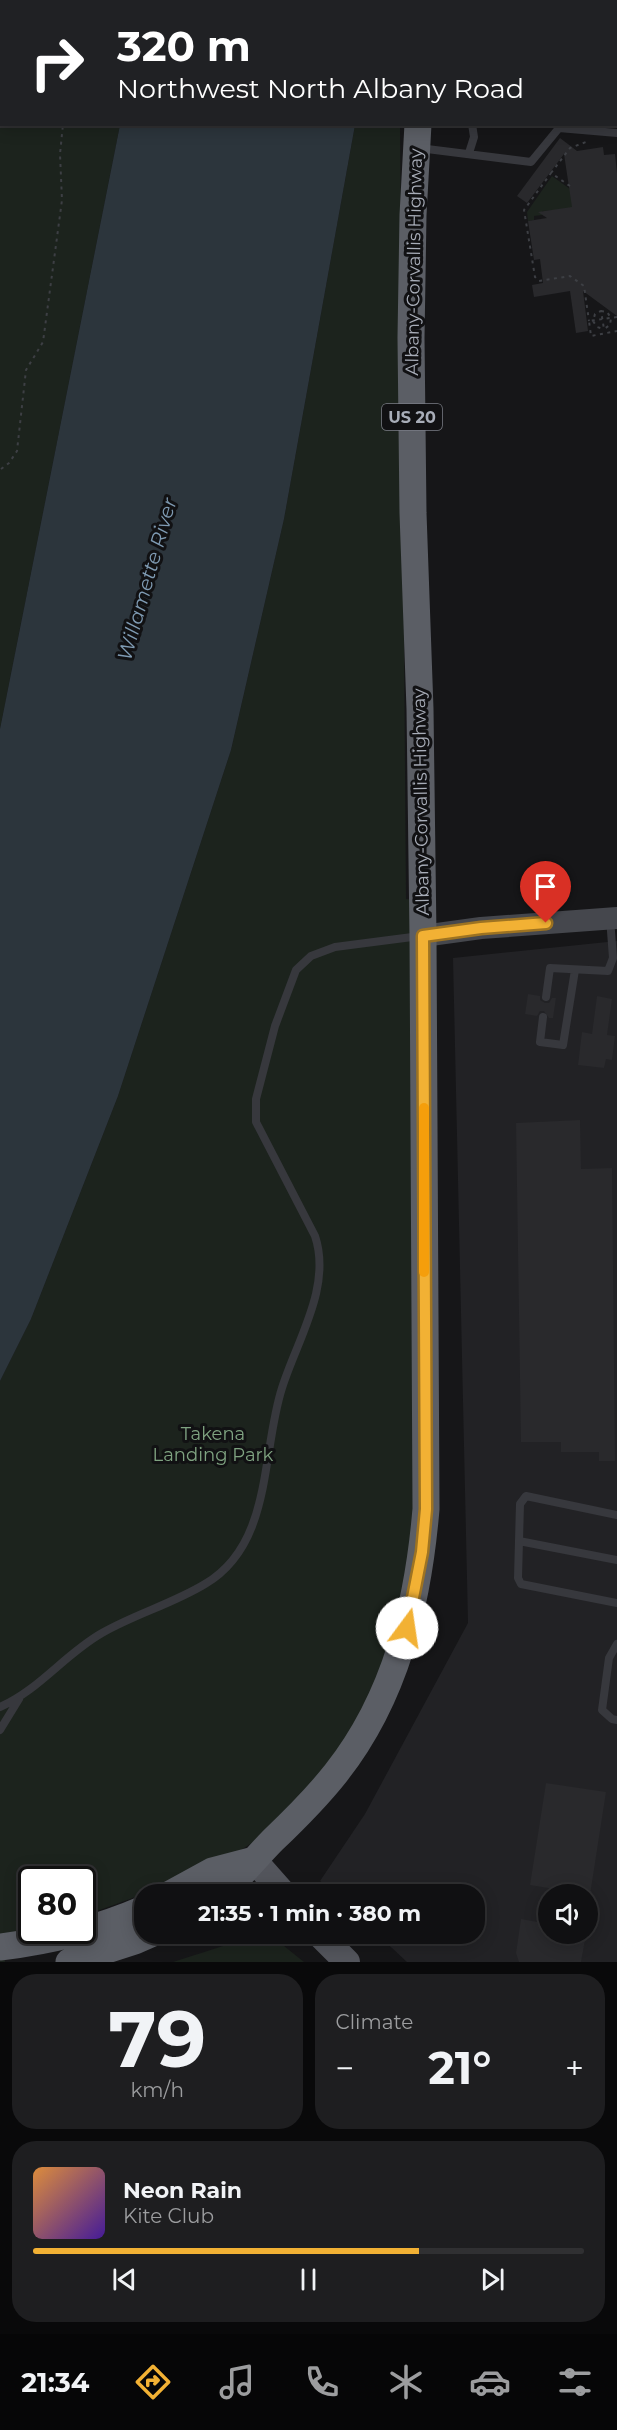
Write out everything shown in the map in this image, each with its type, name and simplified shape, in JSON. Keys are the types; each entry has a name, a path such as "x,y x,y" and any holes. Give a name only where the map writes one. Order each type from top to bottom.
{"highway":[{"name":"Albany-Corvallis Highway","path":"233,1884 309,1806 337,1772 360,1738 393,1670 414,1600 422,1552 426,1509 423,936 420,709 412,502 412,304 417,136"},
{"name":"Albany-Corvallis Highway","path":"188,1884 212,1871 254,1860"},
{"path":"0,1947 84,1931 113,1923 134,1914"},
{"path":"69,1962 134,1941"}],"main road":[{"path":"423,936 481,928 614,918"},
{"path":"254,1860 275,1884"},
{"path":"329,1944 347,1962"}],"lane":[{"path":"469,153 474,137 472,126"},
{"path":"417,136 469,153 531,162 559,128 617,133"},
{"path":"546,997 550,968 608,971 613,958 614,918"},
{"path":"0,1707 19,1698 66,1658 102,1633 172,1602 207,1583 223,1570 247,1539 260,1500 282,1389 313,1304 321,1267 320,1251 315,1236 256,1122 256,1100 275,1026 296,970 311,956 335,947 423,936"},
{"path":"543,1017 540,1042 563,1045 575,970"},
{"path":"617,1515 526,1496 520,1504 518,1578 521,1584 617,1603"},
{"path":"519,1541 617,1560"},
{"path":"617,1644 609,1658 602,1710 612,1719 617,1720"},
{"path":"0,1730 19,1698"}],"path":[{"path":"1,469 9,463 16,451 26,370 42,342 62,200 60,154 63,126"},
{"path":"590,141 570,148 524,210 535,277 539,281 570,276 584,286 591,321 591,336 617,331"},
{"path":"551,173 570,186"},
{"path":"601,311 608,312 611,318 610,325 604,329 597,327 591,321 595,314 601,311"},
{"path":"601,311 604,329"},
{"path":"591,321 617,317"}],"shaded area":[{"path":"617,941 617,1962 407,1962 388,1944 485,1944 485,1884 323,1884 320,1881 365,1814 468,1623 453,958"}],"green space":[{"path":"0,126 120,126 0,729"},
{"name":"Takena Landing Park","path":"355,126 400,126 406,899 423,900 426,1509 374,1713 309,1806 210,1870 171,1884 134,1884 134,1898 96,1911 96,1866 18,1866 18,1938 4,1945 5,1962 0,1962 0,1381 31,1319 118,1096 231,750 284,519"},
{"path":"552,176 570,189 577,209 542,211 542,215 534,216 534,220 528,221 527,212"},
{"path":"230,1944 282,1944 304,1962 173,1962"}],"water":[{"name":"Willamette River","path":"120,126 355,126 284,519 231,750 118,1096 31,1319 0,1381 0,729"}],"building":[{"path":"560,138 577,151 603,147 604,155 615,154 617,173 617,316 583,291 588,331 576,333 570,291 534,297 532,285 543,283 540,259 534,260 528,221 547,218 538,212 572,207 564,154 527,203 517,196"},
{"path":"528,994 540,996 540,1000 545,1003 556,998 553,1018 549,1018 544,1011 540,1011 537,1016 525,1014"},
{"path":"597,996 612,999 607,1035 615,1036 612,1060 606,1059 604,1068 578,1065 582,1032 592,1034"},
{"path":"580,1120 581,1169 612,1168 615,1461 599,1461 599,1452 561,1452 561,1442 521,1442 516,1123"},
{"path":"546,1783 606,1792 592,1884 530,1885"},
{"path":"521,1919 538,1922 538,1944 584,1944 581,1962 519,1962 516,1953"}],"slow traffic":[{"path":"424,1108 424,1272"}],"route":[{"path":"407,1628 422,1552 426,1509 423,936 481,928 546,923"}]}
